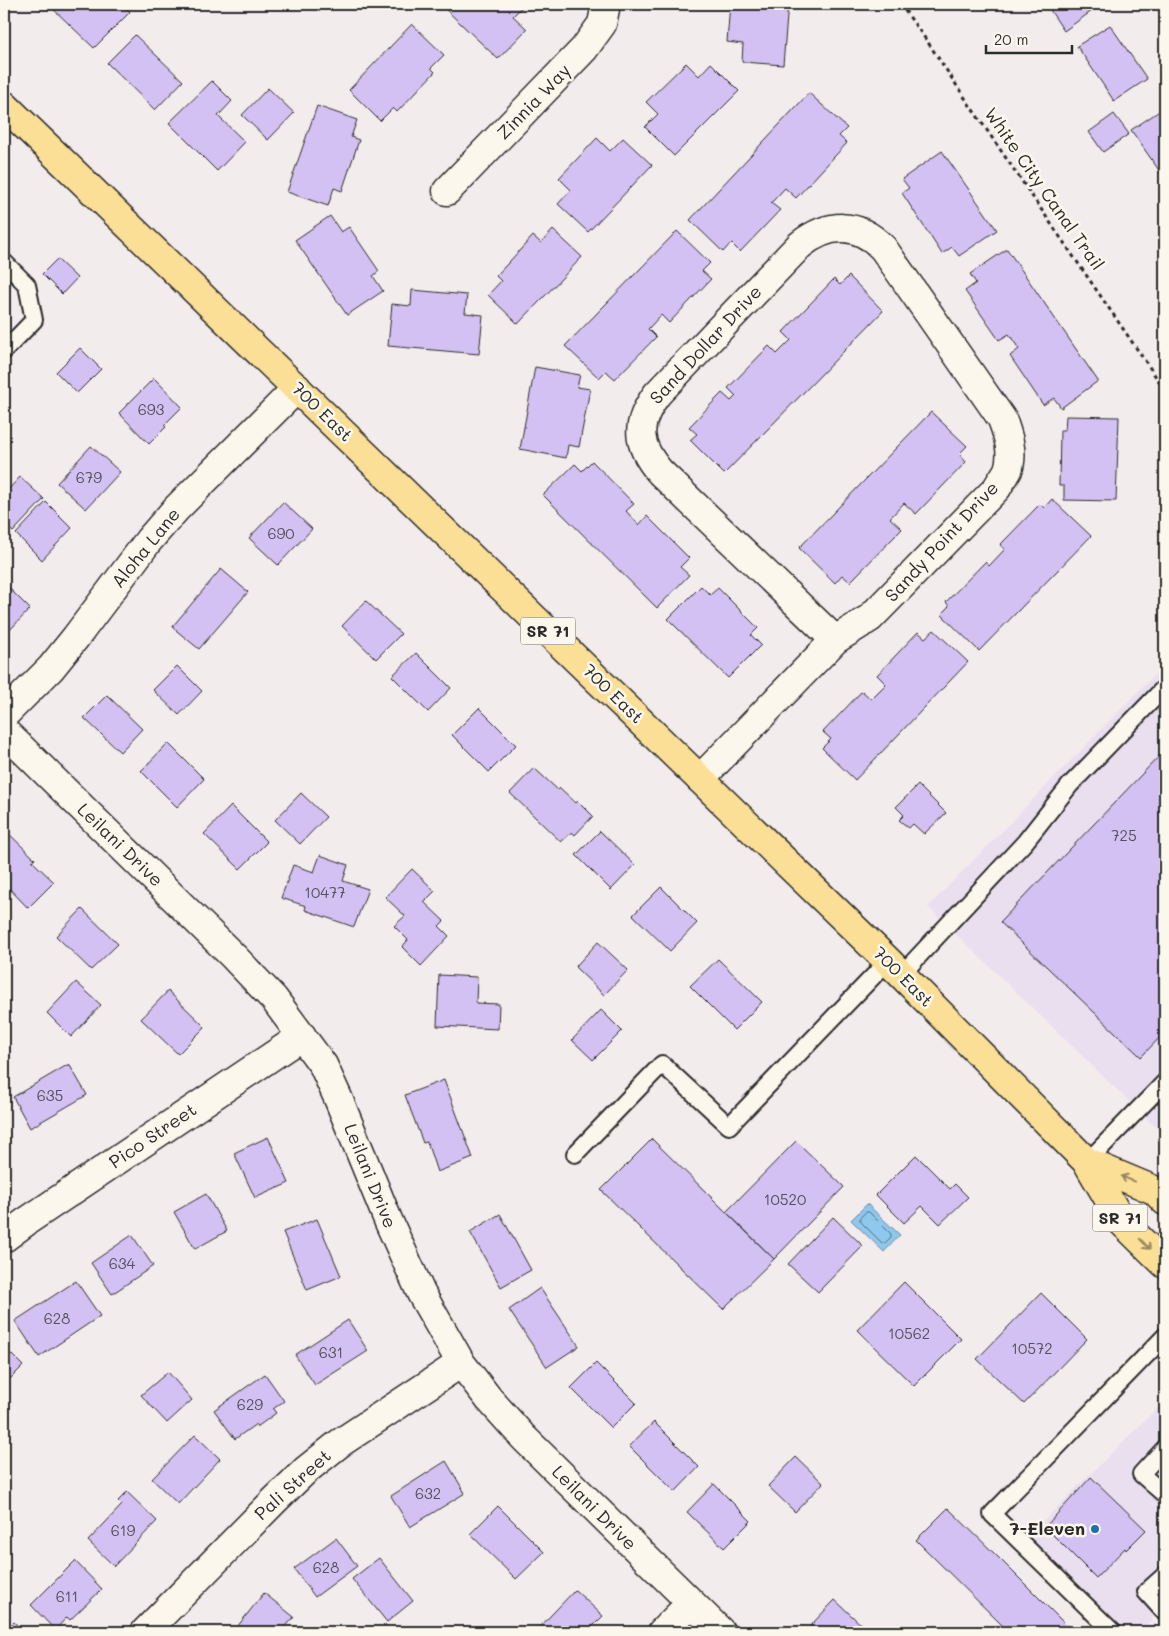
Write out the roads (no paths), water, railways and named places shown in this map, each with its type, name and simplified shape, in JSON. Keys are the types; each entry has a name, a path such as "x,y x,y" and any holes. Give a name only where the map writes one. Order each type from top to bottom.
{"main road":[{"name":"700 East","path":"4,105 895,968 1087,1162 1122,1222 1165,1264"},
{"name":"700 East","path":"1087,1162 1154,1190 1165,1201"}],"street":[{"name":"Zinnia Way","path":"448,191 584,49 602,24 606,4"},
{"name":"Sandy Point Drive","path":"700,779 835,640 870,618 997,488 1008,470 1011,453 1008,435 1002,419 883,248 874,238 849,228"},
{"name":"Sand Dollar Drive","path":"835,640 660,472 648,458 642,442 641,424 646,408 657,394 800,245 814,234 831,229 849,228"},
{"name":"Aloha Lane","path":"4,716 76,638 149,540 176,509 297,388"},
{"name":"Leilani Drive","path":"4,731 234,956 270,994 323,1065 421,1293 461,1363 489,1399 524,1438 721,1632"},
{"name":"Pico Street","path":"4,1238 35,1215 302,1036"},
{"name":"Pali Street","path":"145,1632 306,1470 340,1443 461,1363"},
{"path":"662,1632 691,1603"}],"lane":[{"path":"4,262 27,285 34,320 4,351"},
{"path":"575,1154 662,1064 729,1126 1024,842 1070,785 1165,687"},
{"path":"1087,1162 1165,1082"},
{"path":"1113,1632 992,1514 1165,1336"},
{"path":"1165,1448 1141,1474 1165,1496"},
{"path":"1165,1575 1146,1592 1165,1613"}],"water":[{"path":"867,1204 900,1235 884,1252 851,1220"}],"place":[{"name":"7-Eleven","path":"1095,1529"}]}
